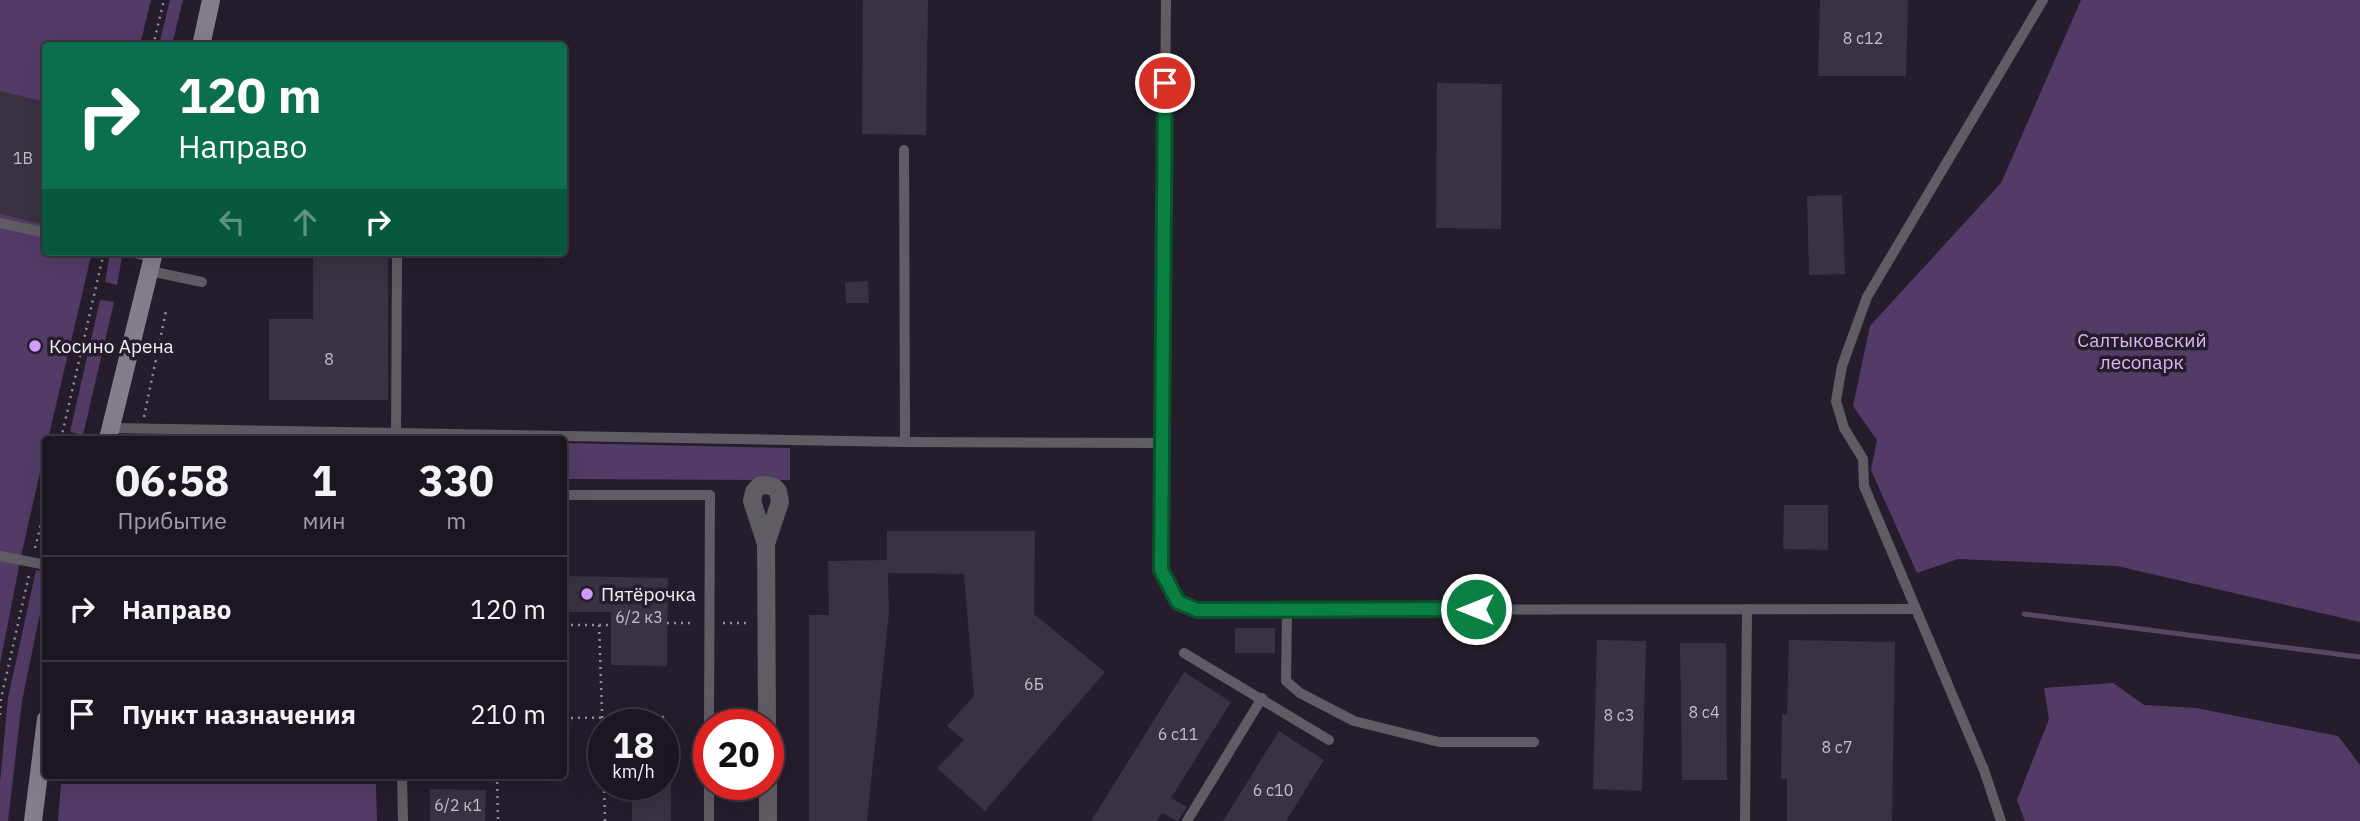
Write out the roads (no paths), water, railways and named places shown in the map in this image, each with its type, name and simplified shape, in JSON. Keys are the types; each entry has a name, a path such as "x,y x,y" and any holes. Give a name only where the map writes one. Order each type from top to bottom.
{"main road":[{"path":"202,42 211,0"},
{"path":"109,434 152,260"},
{"path":"33,821 42,772"}],"street":[{"path":"766,544 767,709"},
{"path":"768,800 768,821"}],"lane":[{"path":"1166,0 1161,570 1178,602 1197,610 1915,609"},
{"path":"2001,821 1984,770 1864,486 1863,459 1844,428 1836,401 1842,366 1867,297 2043,0"},
{"path":"904,150 905,442"},
{"path":"0,223 42,232"},
{"path":"396,433 397,256"},
{"path":"152,260 202,282"},
{"path":"109,434 141,429 566,436"},
{"path":"567,436 1162,443"},
{"path":"567,495 710,495 709,709"},
{"path":"0,556 42,564"},
{"path":"1745,821 1747,609"},
{"path":"1287,610 1286,681 1300,693 1354,721 1439,742 1534,742"},
{"path":"1184,653 1329,740"},
{"path":"1187,821 1262,698"},
{"path":"402,779 403,821"},
{"path":"709,800 709,821"}],"waterway":[{"path":"2024,614 2360,657"}],"place":[{"name":"Косино Арена","path":"35,346"},
{"name":"Пятёрочка","path":"587,594"}],"park label":[{"name":"Салтыковский лесопарк","path":"2142,351"}]}
